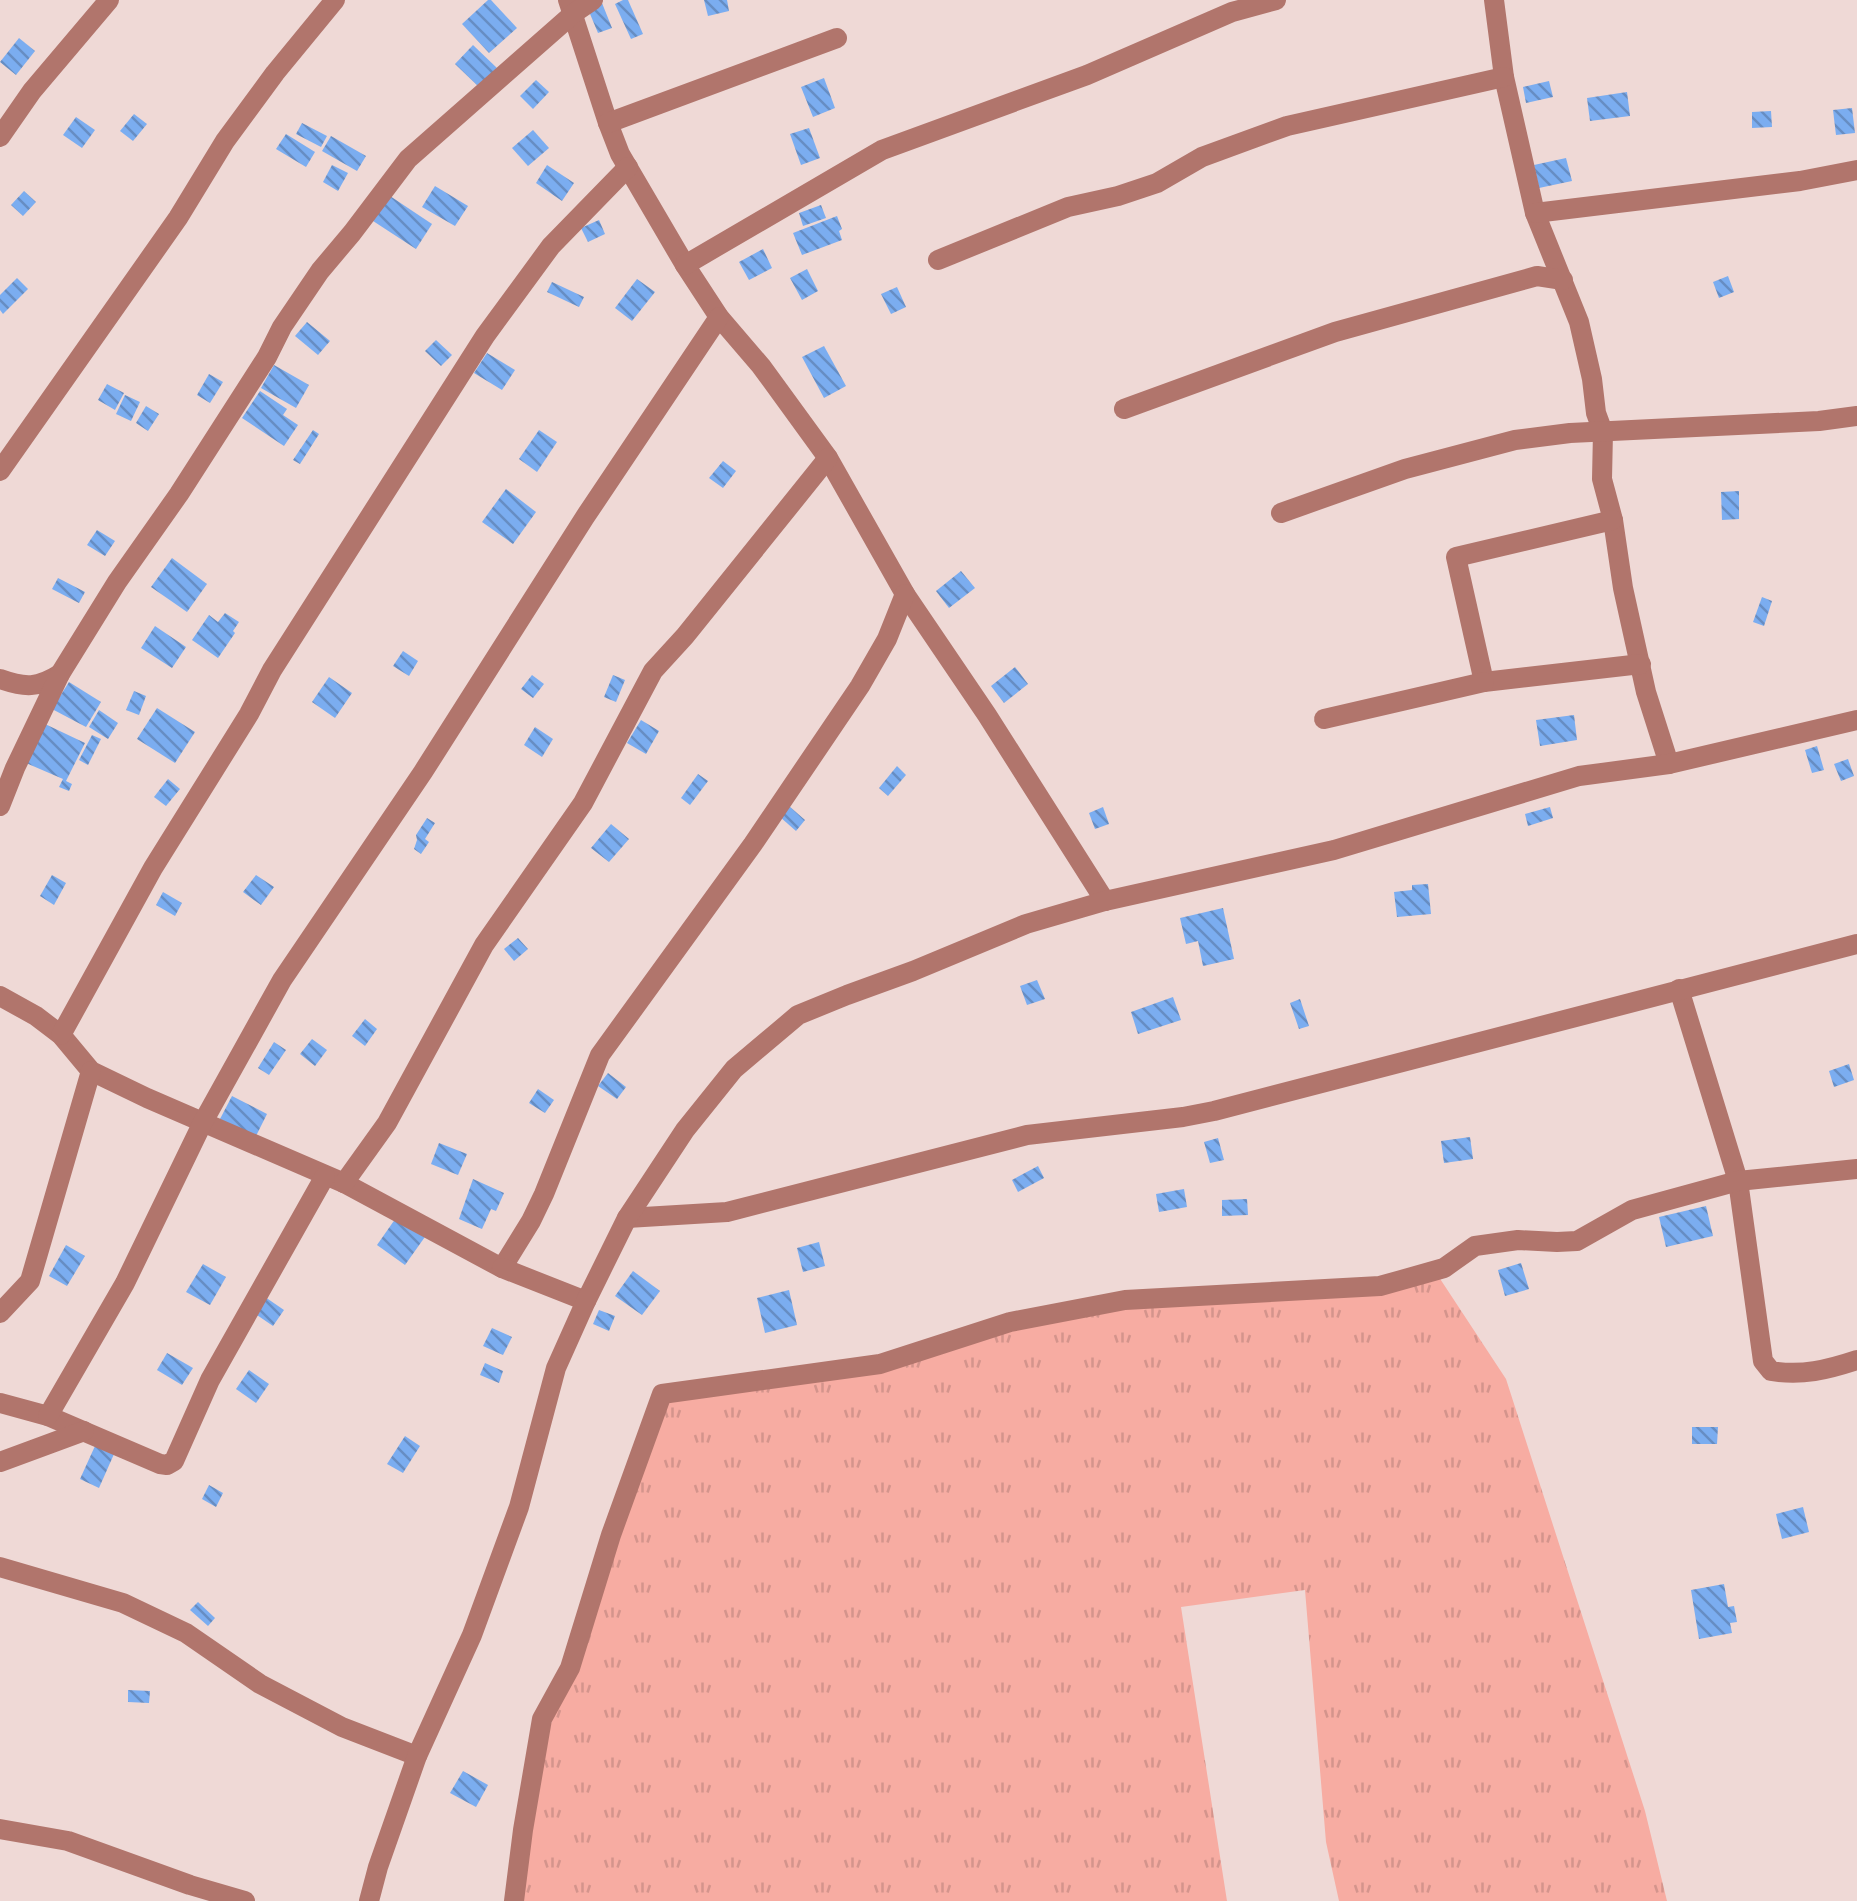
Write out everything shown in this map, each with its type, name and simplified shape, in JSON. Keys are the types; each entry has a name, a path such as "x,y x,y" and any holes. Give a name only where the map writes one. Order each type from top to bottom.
{"street":[{"path":"0,137 32,91 109,0"},
{"path":"0,470 178,218 225,141 335,0"},
{"path":"0,806 60,674 320,271 408,159 571,7 593,0"},
{"path":"686,266 882,150 1086,74 1232,12 1276,0"},
{"path":"1494,0 1504,76 1535,213 1579,322 1603,432 1602,480 1613,520 1623,588 1646,692 1669,764"},
{"path":"571,7 608,124 628,167 686,266 719,318 762,366 828,458 905,594 987,714 1105,901"},
{"path":"608,124 837,38"},
{"path":"938,260 1068,207 1157,183 1202,157 1286,126 1504,76"},
{"path":"61,1034 153,868 272,670 485,336 551,246 628,167"},
{"path":"1535,213 1800,181 1857,170"},
{"path":"1124,410 1335,332 1537,276 1563,280"},
{"path":"48,1416 125,1284 203,1122 282,980 423,772 585,517 719,318"},
{"path":"1281,514 1405,469 1515,440 1570,433 1857,416"},
{"path":"0,1403 48,1416 160,1464 174,1461 210,1380 334,1180 387,1122 484,945 583,803 653,671 828,458"},
{"path":"1484,682 1456,557 1613,520"},
{"path":"502,1268 544,1194 600,1054 753,844 860,686 887,639 905,594"},
{"path":"1324,719 1484,682 1641,664"},
{"path":"0,679 16,685 44,684 60,674"},
{"path":"369,1901 417,1756 472,1635 519,1507 556,1368 586,1301 628,1218 684,1130 734,1069 798,1016 1026,924 1105,901 1334,850 1580,776 1669,764 1857,720"},
{"path":"628,1218 727,1212 1026,1135 1214,1111 1857,944"},
{"path":"1679,988 1738,1181 1762,1361 1771,1371 1790,1374 1822,1372 1857,1360"},
{"path":"0,996 61,1034 91,1071 334,1180 502,1268 586,1301"},
{"path":"0,1312 30,1281 91,1071"},
{"path":"514,1901 542,1719 570,1668 611,1536 662,1394 880,1364 1010,1322 1125,1300 1380,1286 1444,1268 1476,1246 1507,1240 1577,1240 1632,1210 1738,1181 1857,1169"},
{"path":"0,1462 84,1431"},
{"path":"0,1567 123,1603 186,1633 260,1684 342,1727 417,1756"},
{"path":"0,1829 68,1841 245,1901"}],"green space":[{"path":"1429,1262 1506,1379 1645,1811 1667,1901 1339,1901 1326,1842 1305,1590 1181,1607 1227,1901 521,1901 523,1838 562,1679 664,1396 903,1352 1156,1290 1396,1279"}],"building":[{"path":"488,0 517,28 489,53 462,24"},
{"path":"628,0 643,34 631,39 615,4"},
{"path":"704,0 727,0 729,11 708,16"},
{"path":"602,3 612,28 598,33 588,9"},
{"path":"19,38 35,51 16,75 0,62"},
{"path":"473,45 498,69 480,88 455,64"},
{"path":"824,78 835,108 813,117 801,87"},
{"path":"536,80 549,92 533,109 520,96"},
{"path":"1549,81 1553,97 1526,103 1523,87"},
{"path":"1627,92 1630,116 1590,121 1587,98"},
{"path":"1852,108 1855,133 1836,135 1833,110"},
{"path":"1771,111 1772,127 1752,128 1752,112"},
{"path":"134,114 147,124 133,141 120,131"},
{"path":"76,117 95,130 82,148 63,135"},
{"path":"302,123 327,136 321,147 296,134"},
{"path":"809,128 820,158 801,165 790,134"},
{"path":"533,130 549,148 528,166 512,148"},
{"path":"286,134 315,152 306,167 276,149"},
{"path":"331,136 366,156 357,171 322,151"},
{"path":"1566,158 1572,181 1539,188 1534,165"},
{"path":"332,165 348,173 338,191 323,182"},
{"path":"547,165 574,183 562,201 536,183"},
{"path":"435,186 468,206 455,226 422,207"},
{"path":"24,191 36,202 23,216 11,205"},
{"path":"387,194 432,224 416,249 370,219"},
{"path":"821,205 826,218 803,226 799,213"},
{"path":"837,216 842,240 802,255 793,233"},
{"path":"599,220 605,234 588,242 581,228"},
{"path":"763,249 772,268 749,280 739,262"},
{"path":"807,269 818,291 802,300 790,278"},
{"path":"1728,276 1734,292 1719,298 1713,282"},
{"path":"17,278 28,289 3,314 0,295"},
{"path":"637,279 655,292 632,321 615,308"},
{"path":"552,282 584,297 579,307 547,292"},
{"path":"897,287 906,307 891,314 881,294"},
{"path":"307,322 330,341 318,355 295,336"},
{"path":"436,340 452,355 441,366 425,351"},
{"path":"824,346 846,386 824,398 802,357"},
{"path":"487,353 515,370 502,390 474,373"},
{"path":"274,365 309,385 296,408 261,388"},
{"path":"209,374 223,382 210,403 197,395"},
{"path":"107,384 124,393 115,410 98,400"},
{"path":"260,391 287,409 283,415 298,425 284,446 242,418"},
{"path":"125,395 140,402 131,421 116,414"},
{"path":"146,406 159,414 148,431 136,423"},
{"path":"313,430 319,434 300,464 293,460"},
{"path":"539,430 557,442 537,472 519,459"},
{"path":"723,461 736,471 723,488 709,478"},
{"path":"506,489 536,512 513,544 482,522"},
{"path":"1739,491 1739,519 1722,520 1721,492"},
{"path":"97,530 115,541 105,556 87,545"},
{"path":"172,558 207,584 187,612 151,587"},
{"path":"961,571 975,588 949,608 936,591"},
{"path":"58,578 85,592 79,603 52,589"},
{"path":"1762,597 1772,601 1764,626 1753,622"},
{"path":"225,613 239,622 218,658 192,640 209,615 218,622"},
{"path":"155,626 186,647 172,668 141,648"},
{"path":"403,651 418,661 409,676 393,666"},
{"path":"1015,667 1028,684 1004,703 991,686"},
{"path":"532,675 544,684 533,698 521,689"},
{"path":"613,675 625,680 616,702 604,697"},
{"path":"329,677 352,693 335,718 312,702"},
{"path":"69,682 101,702 86,727 52,709"},
{"path":"134,691 146,696 139,715 126,710"},
{"path":"157,708 195,732 175,763 137,739"},
{"path":"99,710 118,723 108,739 89,727"},
{"path":"1574,715 1577,740 1540,746 1536,720"},
{"path":"641,720 659,731 646,754 627,743"},
{"path":"45,724 85,743 66,781 72,784 69,791 59,787 63,779 26,763"},
{"path":"535,727 553,739 542,757 524,745"},
{"path":"92,735 101,739 88,765 79,760"},
{"path":"1817,746 1824,770 1812,773 1805,750"},
{"path":"1848,759 1854,776 1841,781 1834,764"},
{"path":"897,766 906,775 888,796 879,788"},
{"path":"698,774 708,781 690,805 681,798"},
{"path":"168,779 180,789 166,806 154,797"},
{"path":"789,806 805,820 796,831 780,817"},
{"path":"1103,807 1109,824 1095,829 1089,813"},
{"path":"1550,807 1553,818 1528,826 1525,814"},
{"path":"427,818 435,823 421,854 414,849 416,835"},
{"path":"611,824 629,839 609,862 591,848"},
{"path":"52,875 66,883 54,905 40,896"},
{"path":"256,875 274,887 261,905 243,892"},
{"path":"1428,884 1431,914 1397,917 1394,892"},
{"path":"163,892 182,903 175,916 156,905"},
{"path":"1223,908 1234,959 1203,966 1198,941 1186,944 1180,918"},
{"path":"518,938 528,949 514,961 504,949"},
{"path":"1037,980 1045,999 1027,1005 1020,986"},
{"path":"1173,997 1181,1020 1138,1034 1131,1012"},
{"path":"1300,999 1309,1026 1299,1029 1290,1003"},
{"path":"365,1019 377,1029 365,1046 352,1036"},
{"path":"312,1039 327,1050 315,1066 300,1054"},
{"path":"274,1042 286,1050 269,1075 258,1068"},
{"path":"1849,1064 1854,1080 1834,1087 1829,1071"},
{"path":"608,1073 626,1087 617,1099 598,1086"},
{"path":"538,1089 554,1100 545,1113 529,1103"},
{"path":"232,1096 267,1114 255,1138 220,1119"},
{"path":"1470,1137 1473,1159 1444,1163 1441,1141"},
{"path":"1218,1138 1224,1160 1210,1163 1204,1142"},
{"path":"439,1143 467,1154 458,1175 431,1164"},
{"path":"1038,1166 1044,1178 1018,1192 1012,1180"},
{"path":"473,1179 504,1193 482,1229 459,1219"},
{"path":"1184,1189 1187,1207 1159,1212 1156,1194"},
{"path":"1247,1199 1248,1215 1222,1216 1222,1200"},
{"path":"1706,1206 1713,1236 1666,1247 1659,1217"},
{"path":"398,1215 427,1234 405,1265 377,1245"},
{"path":"819,1242 825,1266 803,1272 797,1248"},
{"path":"66,1245 85,1256 67,1286 49,1276"},
{"path":"1521,1263 1529,1289 1505,1296 1498,1270"},
{"path":"203,1264 226,1277 210,1305 186,1292"},
{"path":"633,1271 660,1291 642,1315 615,1296"},
{"path":"789,1290 797,1325 765,1333 757,1298"},
{"path":"265,1297 284,1310 273,1326 254,1313"},
{"path":"599,1310 615,1316 609,1331 593,1324"},
{"path":"492,1328 512,1337 503,1355 483,1346"},
{"path":"167,1353 193,1368 182,1385 157,1370"},
{"path":"485,1363 503,1371 499,1383 480,1375"},
{"path":"249,1370 269,1384 256,1403 236,1389"},
{"path":"1692,1427 1718,1427 1717,1444 1692,1444"},
{"path":"405,1436 420,1446 403,1473 387,1464"},
{"path":"95,1446 114,1454 99,1488 80,1479"},
{"path":"209,1485 223,1493 216,1507 202,1499"},
{"path":"1803,1507 1809,1532 1782,1539 1776,1514"},
{"path":"1724,1584 1728,1607 1734,1606 1737,1622 1730,1623 1732,1633 1699,1639 1691,1590"},
{"path":"198,1602 215,1618 208,1626 190,1610"},
{"path":"128,1690 150,1691 149,1703 128,1702"},
{"path":"463,1771 488,1785 476,1807 450,1793"}]}
